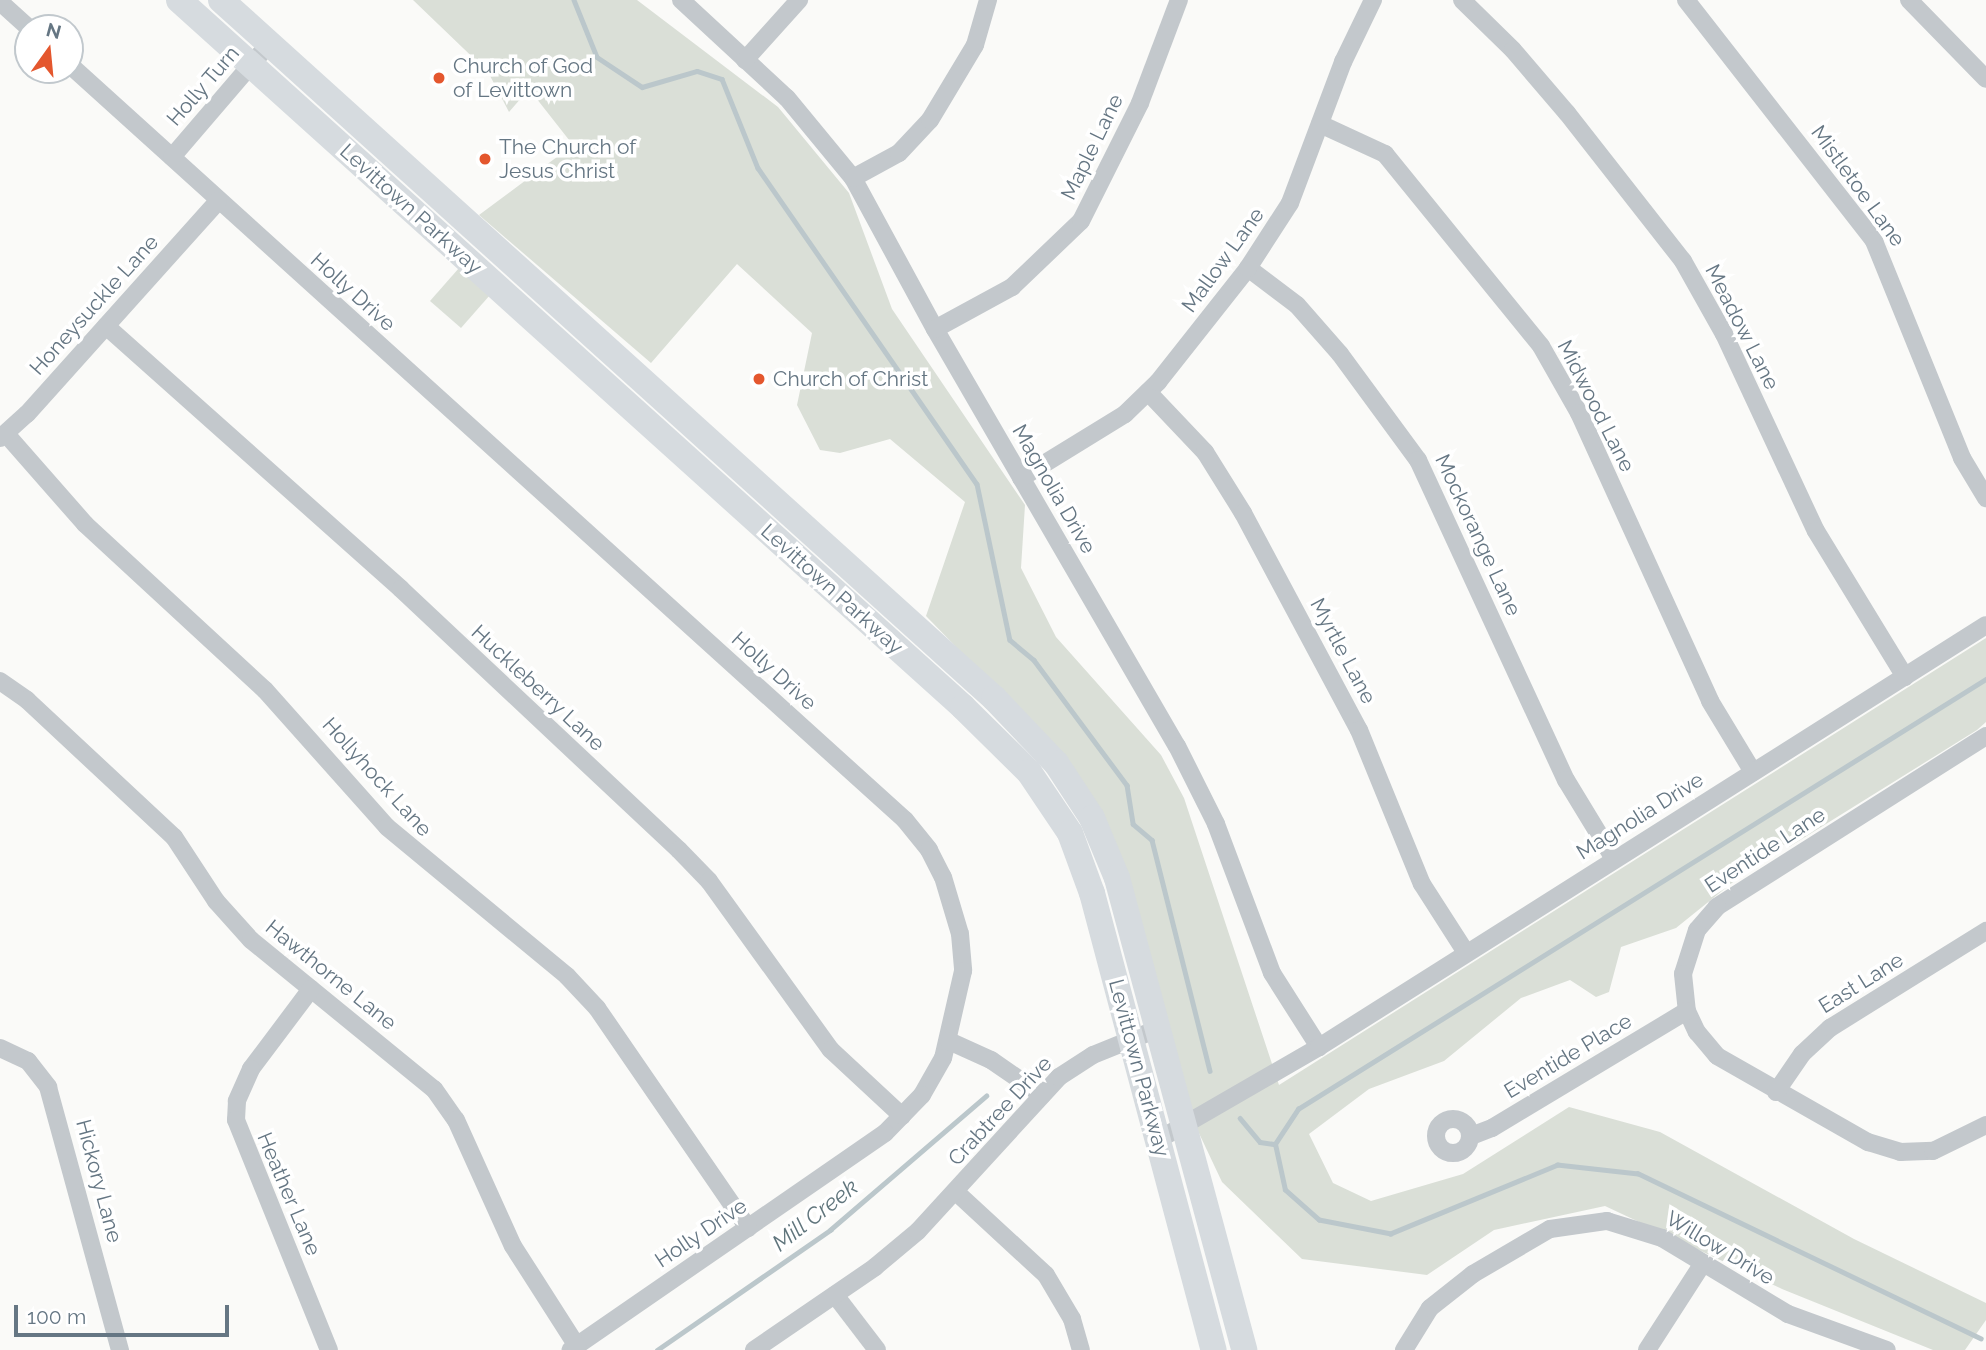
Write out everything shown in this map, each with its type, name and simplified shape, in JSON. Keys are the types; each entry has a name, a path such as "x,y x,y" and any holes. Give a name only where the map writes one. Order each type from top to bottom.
{"main road":[{"name":"Levittown Parkway","path":"179,0 1023,765 1052,803 1081,859 1214,1350"},
{"name":"Levittown Parkway","path":"221,0 1031,733 1080,797 1105,847 1244,1350"}],"street":[{"name":"Magnolia Drive","path":"681,0 817,130 853,178 935,329 1199,788 1272,974 1319,1047"},
{"path":"745,60 799,0"},
{"path":"853,178 899,153 930,120 975,45 988,0"},
{"name":"Maple Lane","path":"935,329 1012,287 1081,221 1140,103 1179,0"},
{"name":"Mallow Lane","path":"1021,478 1097,433 1148,393 1248,268 1290,203 1320,124 1373,0"},
{"name":"Meadow Lane","path":"1462,0 1540,82 1683,261 1714,314 1815,531 1905,677"},
{"name":"Mistletoe Lane","path":"1686,0 1874,241 1962,458 1986,498"},
{"path":"1909,0 1986,79"},
{"path":"0,2 14,15"},
{"name":"Holly Turn","path":"172,157 269,44"},
{"name":"Holly Drive","path":"84,78 914,830 943,877 960,934 963,971 949,1041 933,1079 902,1116 748,1228 574,1348"},
{"name":"Midwood Lane","path":"1320,124 1385,154 1541,346 1579,414 1710,701 1753,772"},
{"name":"Honeysuckle Lane","path":"3,436 218,201"},
{"name":"Mockorange Lane","path":"1248,268 1297,305 1340,354 1418,460 1566,780 1614,859"},
{"name":"Huckleberry Lane","path":"106,326 401,589 679,850 709,881 831,1050 902,1116"},
{"name":"Myrtle Lane","path":"1148,393 1205,452 1243,513 1359,730 1422,884 1465,951"},
{"name":"Hollyhock Lane","path":"3,436 85,524 274,699 387,827 567,976 597,1008 748,1228"},
{"name":"Magnolia Drive","path":"1158,1140 1319,1047 1465,951 1986,625"},
{"name":"Hawthorne Lane","path":"0,681 137,801 174,837 231,920 434,1089 447,1106 513,1246 574,1348"},
{"name":"Eventide Lane","path":"1986,736 1717,907 1697,930 1686,958 1683,989 1697,1032 1717,1056 1868,1142 1900,1152 1933,1151 1986,1125"},
{"name":"East Lane","path":"1776,1092 1802,1055 1830,1028 1986,931"},
{"name":"Heather Lane","path":"311,989 251,1069 237,1101 236,1120 243,1146 328,1350"},
{"name":"Eventide Place","path":"1471,1136 1492,1128 1688,1011"},
{"name":"Crabtree Drive","path":"754,1350 901,1246 956,1192 1042,1096 1077,1064 1157,1029"},
{"path":"949,1041 991,1060 1042,1096"},
{"name":"Hickory Lane","path":"0,1048 27,1061 48,1087 120,1350"},
{"name":"Crabtree Drive","path":"956,1192 1046,1275 1072,1319 1081,1350"},
{"name":"Willow Drive","path":"1404,1350 1415,1329 1448,1291 1511,1250 1559,1226 1587,1221 1626,1224 1662,1238 1788,1314 1886,1350"},
{"path":"1647,1350 1703,1263"},
{"path":"835,1295 877,1350"}],"shaded area":[{"path":"413,0 637,0 778,107 849,193 892,309 1025,505 1021,568 1056,637 1161,755 1184,798 1279,1085 1986,638 1986,722 1977,730 1789,847 1768,838 1753,851 1743,874 1676,928 1621,947 1609,992 1596,997 1570,980 1521,998 1444,1061 1369,1089 1309,1134 1333,1183 1371,1201 1463,1174 1569,1107 1660,1132 1854,1239 1986,1303 1986,1320 1965,1350 1933,1350 1782,1289 1605,1206 1494,1230 1427,1275 1302,1259 1222,1182 1197,1129 1067,761 926,616 965,502 890,439 840,453 820,450 797,405 812,333 737,264 651,363 479,215 573,145 529,89 509,112 488,72"},
{"path":"459,268 490,295 461,328 430,301"}],"waterway":[{"path":"574,0 597,57 642,87 697,71 722,79 758,168 977,484 1010,640 1034,660 1127,785 1133,824 1152,840 1210,1071"},
{"path":"1981,1339 1638,1174 1558,1165 1391,1234 1319,1220 1285,1190 1275,1144 1298,1109 1986,679"},
{"name":"Mill Creek","path":"657,1350 830,1230 986,1096"},
{"path":"1240,1118 1260,1142 1275,1144"}],"place":[{"name":"Church of God of Levittown","path":"439,78"},
{"name":"The Church of Jesus Christ","path":"485,159"},
{"name":"Church of Christ","path":"759,379"}]}
